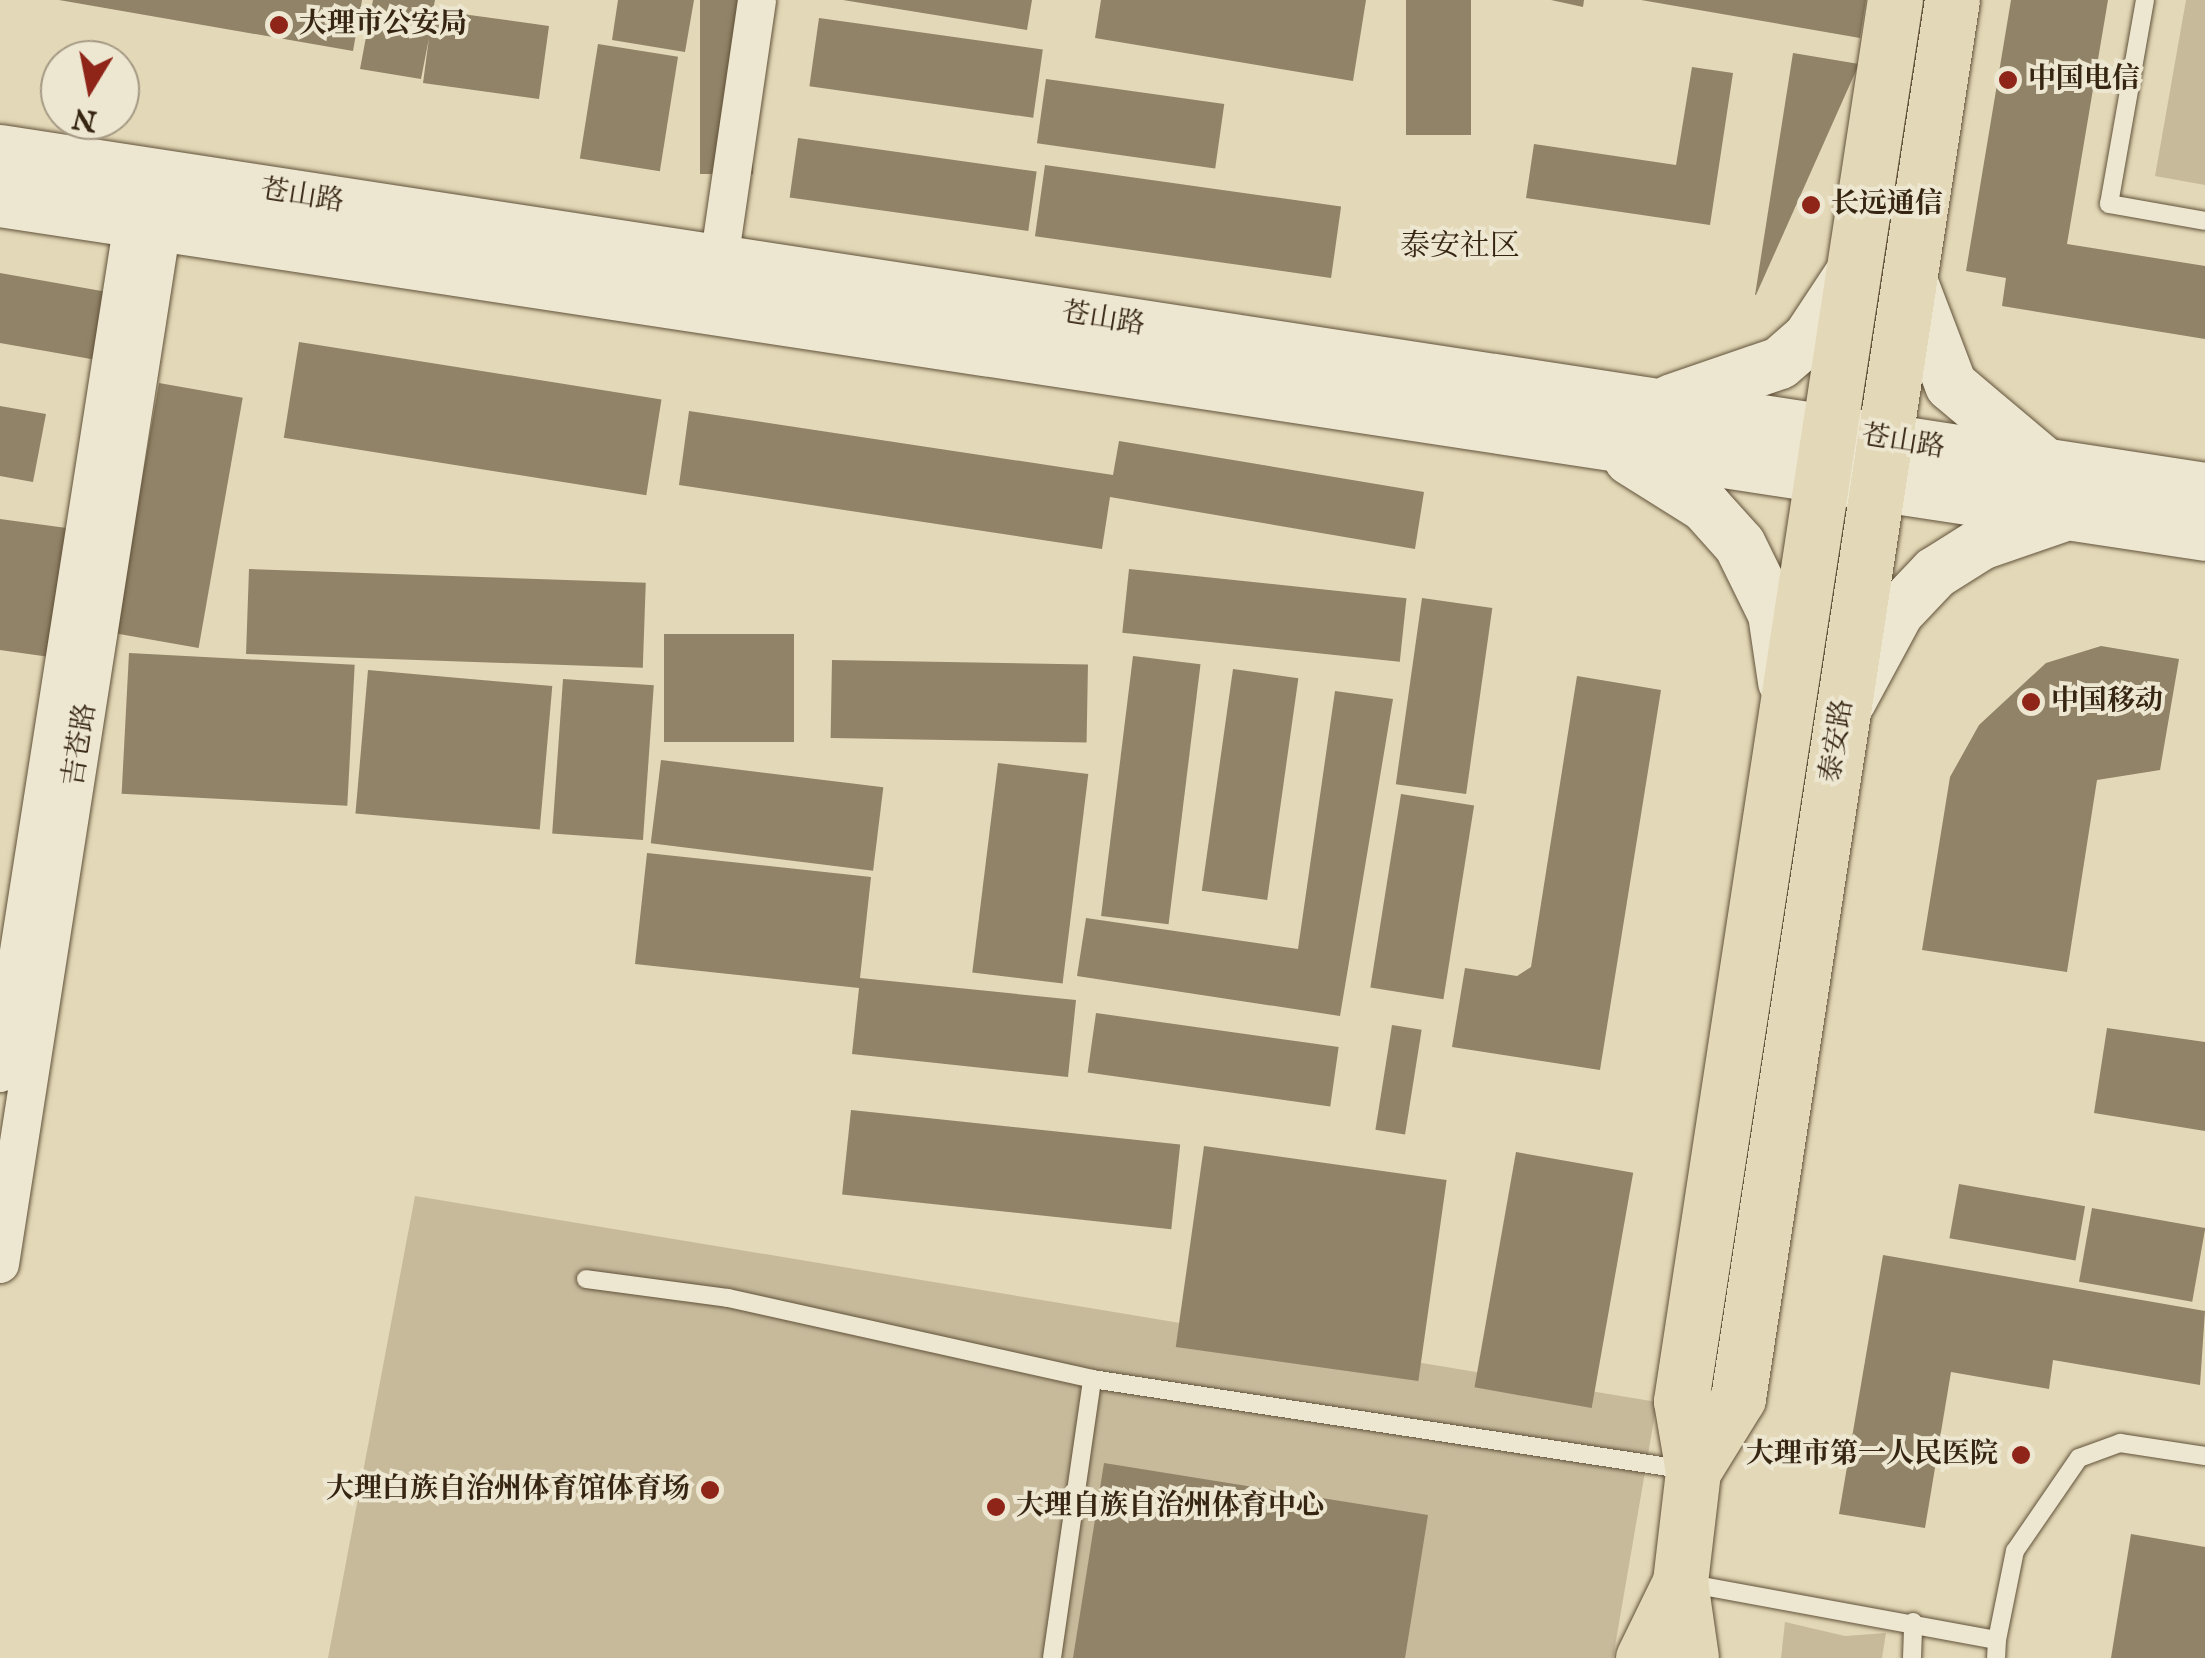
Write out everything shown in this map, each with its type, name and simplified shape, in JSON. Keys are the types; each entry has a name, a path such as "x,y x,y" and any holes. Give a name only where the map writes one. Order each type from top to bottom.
{"main road":[{"name":"泰安路","path":"1690,1658 1680,1582 1693,1471 1682,1401 1894,0"},
{"name":"泰安路","path":"1693,1471 1738,1398 1952,0"},
{"name":"苍山路","path":"0,151 1654,405 1825,454"},
{"name":"苍山路","path":"0,202 1587,442 1825,454 1881,462 2049,466 2205,490"},
{"path":"1654,405 1780,362 1828,314 1853,271"},
{"path":"1910,275 1951,385 2049,466"},
{"path":"1587,442 1667,479 1740,545 1774,614 1786,709"},
{"name":"苍山路","path":"1881,462 2067,514 2205,535"},
{"path":"1842,716 1889,626 1926,581 1982,544 2067,514"},
{"name":"泰安路","path":"1644,1658 1680,1582"}],"street":[{"path":"719,261 758,0"},
{"name":"吉苍路","path":"0,1073 147,224"},
{"name":"吉苍路","path":"0,1264 147,224"}],"lane":[{"path":"2145,0 2108,204 2205,221"},
{"path":"586,1278 728,1298 1092,1378 1693,1471"},
{"path":"1052,1658 1092,1378"},
{"path":"1680,1582 1913,1622 1997,1649 2015,1551 2080,1458 2120,1444 2205,1456"},
{"path":"1912,1658 1913,1622"}],"shaded area":[{"path":"2186,0 2205,0 2205,185 2155,176"},
{"name":"大理自族自治州体育中心","path":"415,1196 1657,1402 1613,1658 328,1658"},
{"path":"1785,1622 1845,1636 1886,1633 1882,1658 1781,1658"}],"building":[{"name":"大理市公安局","path":"59,0 362,0 353,51"},
{"path":"373,0 435,0 433,10 549,26 539,99 423,83 429,38 421,79 360,69"},
{"path":"618,0 694,0 685,52 612,40"},
{"path":"700,0 753,0 753,174 700,174"},
{"path":"843,0 1032,0 1027,30"},
{"path":"1101,0 1366,0 1353,81 1095,38"},
{"path":"1406,0 1471,0 1471,135 1406,135"},
{"path":"1551,0 1584,0 1583,7"},
{"path":"1641,0 1866,0 1860,38"},
{"path":"2011,0 2108,0 2067,244 2205,266 2205,339 2002,306 2006,278 1966,271"},
{"path":"819,18 1043,49 1033,118 809,86"},
{"path":"598,44 678,57 660,171 580,159"},
{"path":"1793,53 1859,64 1755,295"},
{"path":"1692,67 1733,73 1710,225 1526,198 1534,144 1676,165"},
{"path":"1046,79 1224,104 1215,168 1037,143"},
{"path":"798,138 1037,172 1028,231 790,197"},
{"path":"1045,165 1341,207 1331,278 1035,236"},
{"path":"0,273 104,291 92,359 0,343"},
{"path":"299,342 661,399 646,495 284,438"},
{"path":"159,383 243,398 199,648 115,633"},
{"path":"0,406 46,414 33,482 0,476"},
{"path":"689,411 1113,475 1119,441 1424,492 1415,549 1110,497 1102,549 679,485"},
{"path":"0,519 74,529 57,658 0,650"},
{"path":"249,569 646,583 643,668 246,654"},
{"path":"1129,569 1406,598 1400,662 1122,633"},
{"path":"1422,598 1492,608 1466,794 1396,784"},
{"path":"664,634 794,634 794,742 664,742"},
{"path":"2101,646 2179,659 2160,770 2097,780 2067,972 1922,950 1950,777 1979,725 2046,663"},
{"path":"129,653 355,665 347,806 122,794"},
{"path":"1133,656 1200,664 1169,924 1101,916"},
{"path":"832,660 1088,664 1087,742 831,738"},
{"path":"1233,669 1298,678 1267,900 1202,891"},
{"path":"368,670 552,686 540,830 355,813"},
{"path":"1577,676 1661,690 1600,1070 1452,1047 1465,968 1517,976 1531,967"},
{"path":"563,679 654,685 643,840 552,834"},
{"path":"1335,691 1393,699 1340,1016 1077,976 1086,918 1298,949"},
{"path":"661,760 883,787 873,871 651,843"},
{"path":"998,763 1088,774 1063,984 972,972"},
{"path":"1401,794 1474,806 1443,999 1370,988"},
{"path":"647,853 871,877 860,978 1076,1000 1068,1077 852,1054 859,988 635,964"},
{"path":"1096,1013 1339,1047 1330,1107 1088,1072"},
{"path":"1392,1025 1422,1030 1405,1134 1375,1130"},
{"path":"2107,1028 2205,1042 2205,1131 2094,1113"},
{"path":"851,1110 1180,1145 1171,1229 842,1195"},
{"path":"1204,1146 1447,1180 1418,1381 1176,1347"},
{"path":"1516,1152 1633,1173 1592,1408 1474,1387"},
{"path":"1959,1184 2085,1206 2076,1260 1949,1238"},
{"path":"2092,1208 2205,1228 2192,1302 2079,1282"},
{"path":"1883,1255 2205,1311 2200,1385 2053,1360 2049,1389 1951,1372 1925,1528 1839,1514"},
{"path":"1104,1463 1428,1515 1405,1658 1073,1658"},
{"path":"2131,1534 2205,1547 2205,1658 2111,1658"}],"place":[{"name":"大理市公安局","path":"279,25"},
{"name":"中国电信","path":"2008,80"},
{"name":"长远通信","path":"1811,205"},
{"name":"中国移动","path":"2031,702"},
{"name":"大理市第一人民医院","path":"2021,1455"},
{"name":"大理白族自治州体育馆体育场","path":"710,1490"},
{"name":"大理自族自治州体育中心","path":"996,1507"}],"district":[{"name":"泰安社区","path":"1460,247"}]}
